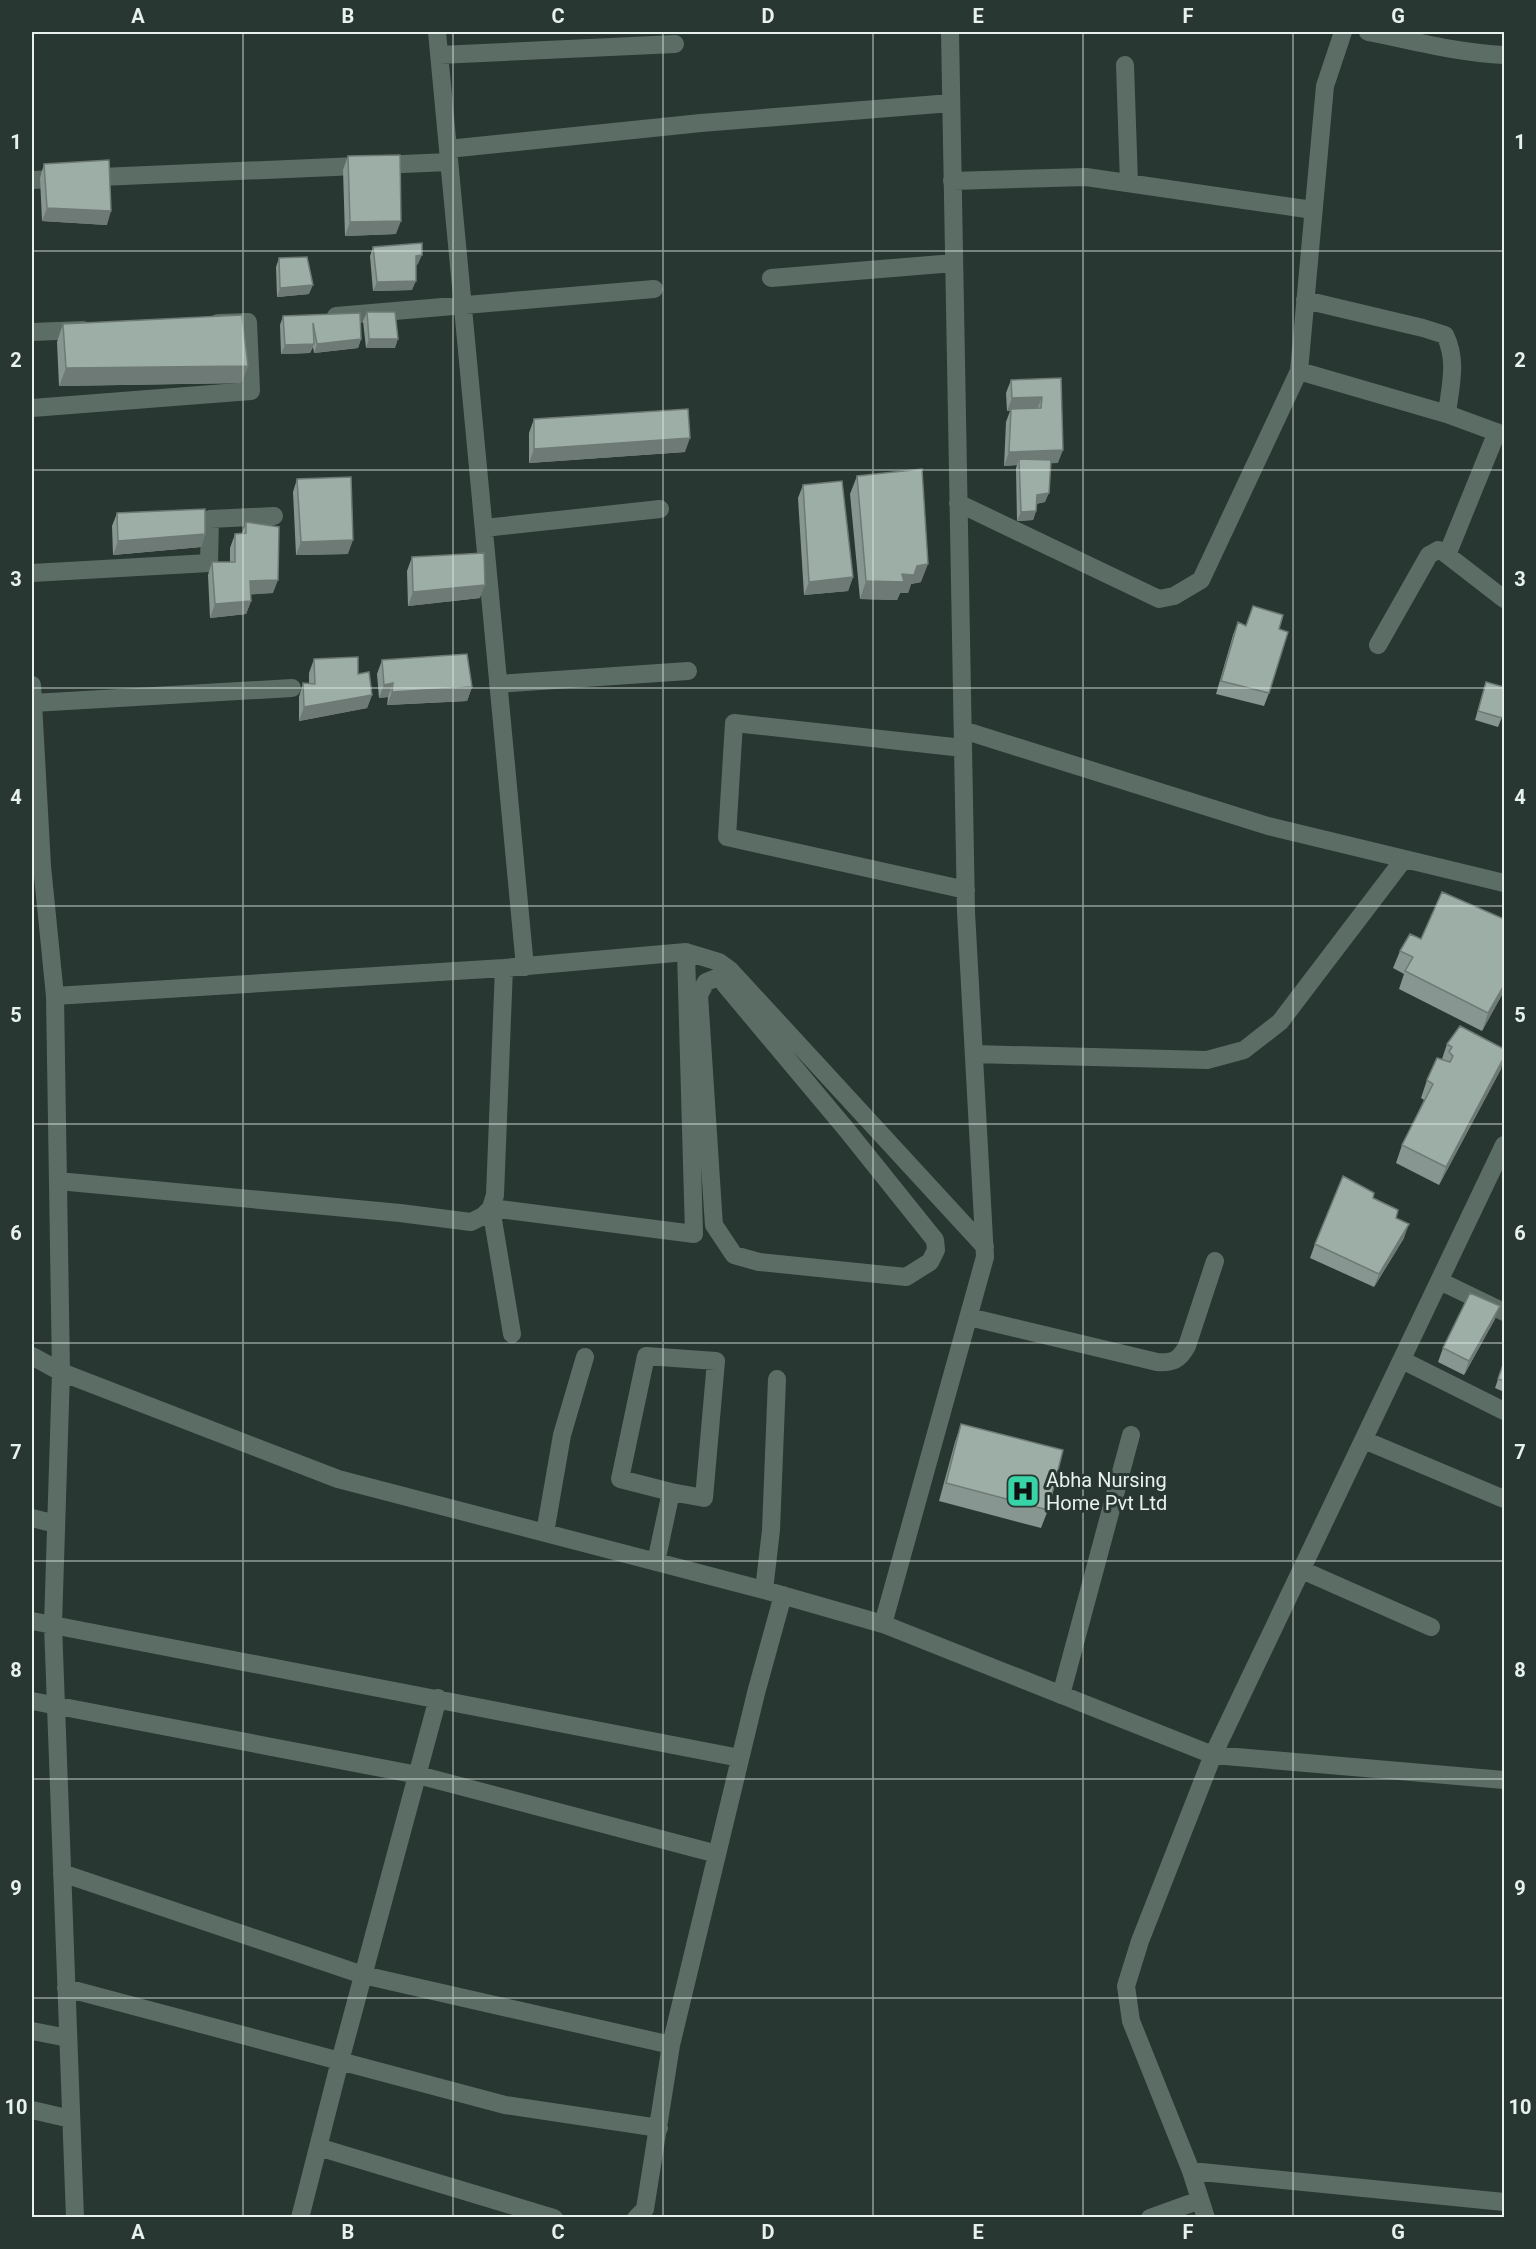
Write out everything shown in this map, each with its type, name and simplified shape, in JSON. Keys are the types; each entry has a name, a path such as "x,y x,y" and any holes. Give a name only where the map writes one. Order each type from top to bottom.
{"street":[{"path":"437,32 525,967"},
{"path":"883,1624 985,1257 966,890 950,32"},
{"path":"958,503 1159,599 1174,596 1201,580 1299,371 1325,86 1343,32"},
{"path":"1377,32 1440,47 1504,55"},
{"path":"439,55 675,44"},
{"path":"1125,65 1130,183"},
{"path":"32,180 449,155 701,123 951,103"},
{"path":"952,180 1086,177 1313,210"},
{"path":"771,278 954,263"},
{"path":"322,317 654,290"},
{"path":"1305,300 1445,335 1451,348 1453,366 1447,414"},
{"path":"32,408 251,391 248,322 202,324"},
{"path":"32,332 100,329"},
{"path":"1299,371 1447,414 1501,434 1447,555"},
{"path":"484,528 660,509"},
{"path":"32,573 209,562 210,519 274,516"},
{"path":"1378,645 1429,555 1438,550 1504,599"},
{"path":"498,684 688,671"},
{"path":"75,2217 53,1625 61,1372 55,996 37,867 32,694 292,688"},
{"path":"966,890 728,837 734,723 963,739 1268,826 1504,883"},
{"path":"974,1054 1207,1060 1244,1050 1280,1022 1404,859"},
{"path":"491,1208 694,1234 686,952"},
{"path":"55,996 525,967 686,952 719,962 730,970 985,1247"},
{"path":"504,968 495,1195 491,1208 512,1334"},
{"path":"716,978 722,981 826,1107 935,1240 936,1250 930,1262 906,1276 759,1262 734,1255 714,1225 699,995 706,982 716,978"},
{"path":"826,1107 844,1094"},
{"path":"1206,2217 1191,2171 1131,2021 1126,1986 1140,1941 1213,1755 1504,1145"},
{"path":"58,1181 400,1213 471,1222 483,1216 491,1208"},
{"path":"969,1317 1157,1362 1170,1363 1181,1358 1187,1346 1215,1261"},
{"path":"1439,1282 1504,1312"},
{"path":"32,1356 61,1372 338,1479 783,1595 883,1624 1213,1755 1504,1780"},
{"path":"646,1356 716,1361 704,1498 671,1492 620,1479 646,1356"},
{"path":"545,1533 562,1436 585,1357"},
{"path":"1402,1360 1504,1411"},
{"path":"764,1590 771,1530 777,1379"},
{"path":"1061,1695 1131,1435"},
{"path":"1364,1440 1504,1499"},
{"path":"656,1562 671,1492"},
{"path":"32,1518 56,1524"},
{"path":"1302,1570 1431,1627"},
{"path":"636,2217 645,2209 671,2045 740,1758 783,1595"},
{"path":"32,1621 740,1758"},
{"path":"300,2217 438,1698"},
{"path":"32,1701 418,1774 717,1854"},
{"path":"62,1873 363,1975 671,2045"},
{"path":"66,1988 505,2105 659,2128"},
{"path":"32,2031 68,2038"},
{"path":"32,2110 71,2119"},
{"path":"318,2147 554,2217"},
{"path":"1191,2171 1504,2202"},
{"path":"1150,2217 1200,2200"}],"building":[{"path":"400,155 401,221 350,222 348,156"},
{"path":"109,160 111,211 47,208 44,164"},
{"path":"422,243 422,255 416,256 416,281 377,282 373,247"},
{"path":"307,257 313,285 280,288 279,258"},
{"path":"367,312 395,312 398,339 369,339"},
{"path":"360,313 361,339 317,344 313,323 314,344 285,345 283,316"},
{"path":"242,315 248,366 66,368 63,324"},
{"path":"1061,378 1063,450 1009,452 1011,409 1041,408 1042,397 1012,398 1011,380"},
{"path":"688,409 690,438 534,449 534,419"},
{"path":"1019,459 1051,460 1049,493 1037,495 1036,511 1021,512"},
{"path":"922,469 928,564 917,566 914,575 902,574 904,582 866,581 857,476"},
{"path":"351,477 353,540 301,542 297,479"},
{"path":"842,481 853,577 809,582 803,485"},
{"path":"205,509 205,534 118,541 117,513"},
{"path":"246,522 279,527 278,580 250,581 251,601 215,604 212,562 235,562 235,534 246,533"},
{"path":"484,553 485,585 413,592 412,557"},
{"path":"1253,606 1283,615 1279,629 1288,632 1269,693 1221,681 1238,622 1246,626"},
{"path":"467,654 472,687 392,692 393,683 384,685 382,660"},
{"path":"358,657 358,674 369,672 372,695 304,707 303,683 315,684 314,659"},
{"path":"1486,682 1504,687 1502,718 1478,711"},
{"path":"1442,892 1504,919 1504,985 1488,1013 1405,971 1413,957 1400,951 1410,934 1421,939"},
{"path":"1460,1026 1504,1049 1504,1057 1446,1167 1402,1145 1433,1084 1427,1080 1437,1058 1450,1062 1453,1056 1449,1052 1452,1047 1447,1044"},
{"path":"1343,1176 1374,1193 1373,1198 1398,1210 1396,1218 1409,1224 1379,1274 1315,1244"},
{"path":"1470,1293 1500,1306 1469,1361 1443,1348"},
{"path":"1504,1362 1504,1381 1498,1379"},
{"path":"961,1424 1063,1450 1048,1510 946,1483"}],"place":[{"name":"Abha Nursing Home Pvt Ltd","path":"1023,1491"}]}
